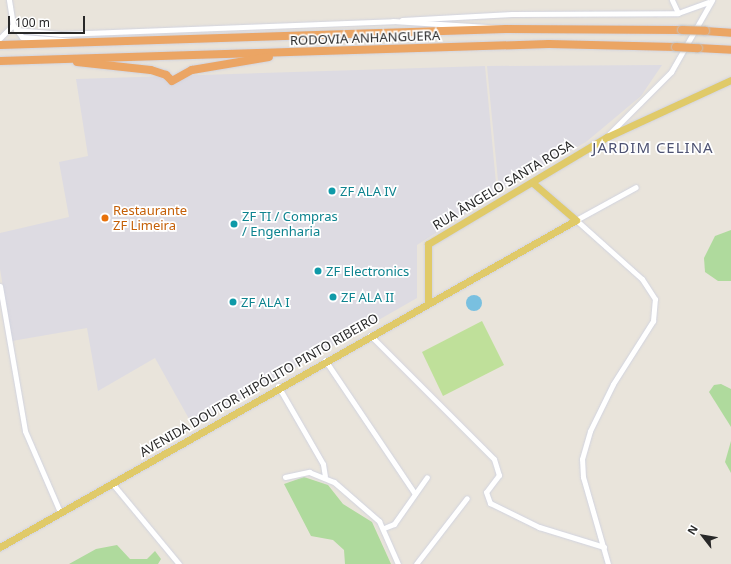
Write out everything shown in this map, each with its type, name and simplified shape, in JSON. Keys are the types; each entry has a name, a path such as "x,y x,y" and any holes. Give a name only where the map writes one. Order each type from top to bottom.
{"highway":[{"name":"RODOVIA ANHANGUERA","path":"0,45 506,29 682,30 731,33"},
{"name":"RODOVIA ANHANGUERA","path":"0,61 549,44 731,50"},
{"path":"51,59 151,70 166,75 172,82 192,70 213,65 309,51"}],"main road":[{"name":"RUA ÂNGELO SANTA ROSA","path":"428,303 428,244 533,183 607,137 731,80"},
{"path":"533,183 576,220"},
{"name":"AVENIDA DOUTOR HIPÓLITO PINTO RIBEIRO","path":"0,547 278,386 576,220"}],"street":[{"path":"9,0 14,27 24,38 81,42"},
{"path":"672,0 678,13"},
{"path":"0,38 14,27 61,34 393,21 512,14 678,13 710,1"},
{"path":"607,137 671,72 710,1"},
{"path":"393,21 496,24 506,29"},
{"name":"AVENIDA DOUTOR HIPÓLITO PINTO RIBEIRO","path":"576,220 636,187"},
{"path":"576,220 642,279 655,299 653,321 613,384 590,431 582,459 583,477 608,564"},
{"path":"0,286 25,431 60,512"},
{"path":"370,335 494,459 499,475 486,492 490,503 539,527 604,547"},
{"path":"325,360 415,494"},
{"path":"278,386 323,464 325,476"},
{"path":"285,477 304,472 325,476 376,517 384,528 398,564"},
{"path":"384,528 394,524 427,477"},
{"path":"112,483 179,564"},
{"path":"416,564 467,498"}],"shaded area":[{"path":"662,65 641,96 586,142 499,191 487,66"},
{"path":"485,66 497,194 417,245 417,298 193,426 155,358 98,391 87,328 12,341 0,269 0,233 69,217 59,162 88,156 76,79"}],"green space":[{"path":"731,230 731,281 718,281 705,272 704,258 715,236"},
{"path":"482,321 504,365 443,396 422,352"},
{"path":"721,384 731,389 731,427 709,392 714,385"},
{"path":"731,441 731,473 725,462"},
{"path":"304,477 328,485 343,504 372,522 391,564 345,564 344,550 333,540 311,536 284,484"},
{"path":"117,545 130,559 147,559 155,551 161,559 158,564 69,564 96,549"}],"water":[{"path":"474,295 480,297 482,303 480,309 474,311 468,309 466,303 468,297"}],"place":[{"name":"ZF ALA IV","path":"332,191"},
{"name":"Restaurante ZF Limeira","path":"105,218"},
{"name":"ZF TI / Compras / Engenharia","path":"234,224"},
{"name":"ZF Electronics","path":"318,271"},
{"name":"ZF ALA II","path":"333,297"},
{"name":"ZF ALA I","path":"233,302"}],"district":[{"name":"JARDIM CELINA","path":"653,148"}]}
